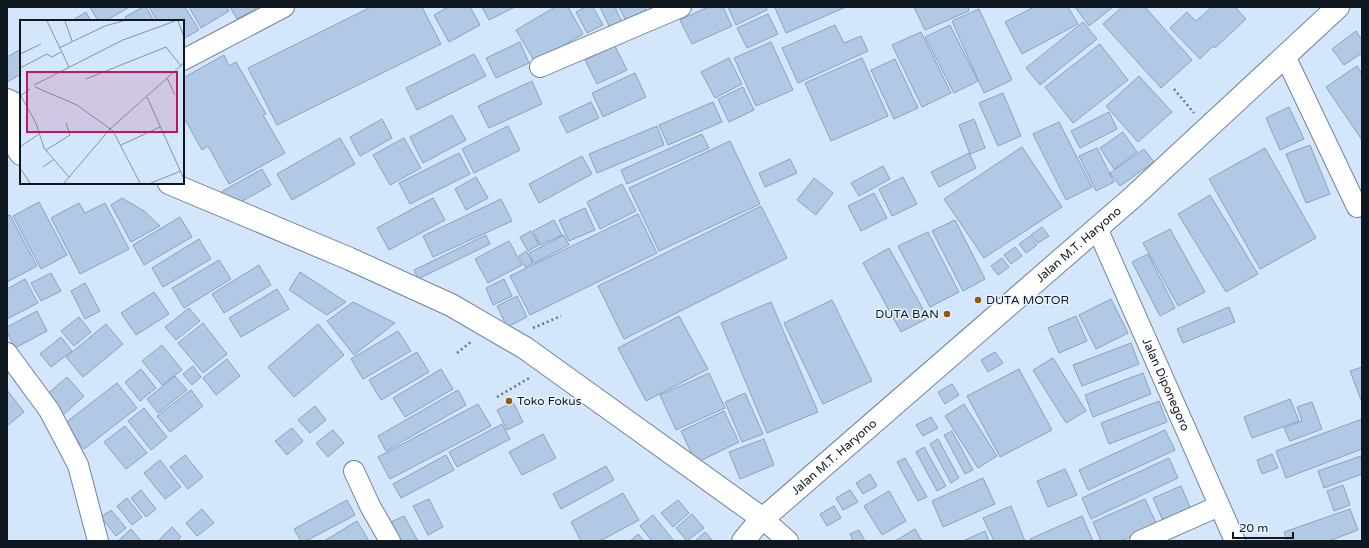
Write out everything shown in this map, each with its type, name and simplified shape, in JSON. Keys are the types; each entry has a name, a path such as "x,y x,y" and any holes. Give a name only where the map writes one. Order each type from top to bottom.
{"main road":[{"name":"Jalan M.T. Haryono","path":"743,541 763,519 1097,228 1338,7"},
{"path":"7,100 20,106"},
{"path":"13,124 12,139 20,153"},
{"path":"7,165 20,155"},
{"path":"171,184 350,259 451,305 525,348 763,519"}],"street":[{"path":"184,59 284,7"},
{"path":"540,67 681,7"},
{"path":"1285,56 1357,207"},
{"name":"Jalan Diponegoro","path":"1097,228 1234,541"},
{"path":"7,353 49,410 78,465 98,541"},
{"path":"354,471 370,506 390,541"},
{"path":"1140,541 1219,506"},
{"path":"763,519 788,541"}],"path":[{"path":"1174,89 1207,128"},
{"path":"497,397 550,366"}],"building":[{"path":"90,7 128,8 107,20 97,20"},
{"path":"143,7 146,7 153,20 126,20 125,17"},
{"path":"149,7 185,7 199,30 184,38 184,20 156,20"},
{"path":"189,7 227,7 229,11 201,28"},
{"path":"230,7 258,7 237,19"},
{"path":"371,7 422,7 441,44 277,125 248,68"},
{"path":"448,7 470,7 480,25 449,42 434,15"},
{"path":"482,7 515,7 489,20"},
{"path":"555,7 568,7 583,34 535,62 516,30"},
{"path":"585,7 593,7 603,25 587,33 576,12"},
{"path":"600,7 615,7 623,24 611,30"},
{"path":"619,7 645,7 649,16 628,25"},
{"path":"708,7 723,7 732,26 692,44 680,20"},
{"path":"728,7 766,7 767,10 736,25"},
{"path":"846,7 786,33 775,8"},
{"path":"914,7 968,7 969,11 925,30"},
{"path":"1034,7 1068,7 1078,24 1022,54 1005,22"},
{"path":"1075,7 1113,7 1089,26"},
{"path":"1122,7 1145,7 1192,60 1161,88 1103,24"},
{"path":"1212,7 1235,7 1246,19 1215,48 1213,46 1200,59 1170,28 1187,12 1196,21"},
{"path":"979,9 1012,80 984,93 952,21"},
{"path":"86,12 90,20 73,20"},
{"path":"768,14 778,34 747,48 737,28"},
{"path":"1083,22 1097,39 1040,85 1026,68"},
{"path":"835,25 844,43 861,36 868,51 798,83 782,48"},
{"path":"950,25 978,81 954,93 925,37"},
{"path":"1356,31 1362,40 1362,53 1344,65 1332,49"},
{"path":"921,32 951,93 922,107 892,45"},
{"path":"520,42 529,63 496,78 486,58"},
{"path":"771,42 793,90 756,106 734,58"},
{"path":"1100,44 1128,80 1073,123 1045,87"},
{"path":"615,46 627,70 597,84 585,60"},
{"path":"20,50 20,75 7,82 7,57"},
{"path":"474,54 486,76 417,110 406,88"},
{"path":"224,55 229,66 236,62 266,114 263,115 285,153 229,184 208,146 202,150 184,118 184,77"},
{"path":"729,58 742,84 715,98 701,72"},
{"path":"862,58 888,116 831,141 805,83"},
{"path":"895,59 918,108 894,119 871,70"},
{"path":"1357,66 1362,74 1362,140 1326,87"},
{"path":"635,73 646,97 603,117 592,93"},
{"path":"1139,76 1172,112 1138,142 1106,106"},
{"path":"532,81 542,104 489,128 478,106"},
{"path":"743,87 754,110 729,122 718,99"},
{"path":"1003,93 1021,136 998,146 979,103"},
{"path":"591,102 599,118 567,133 559,117"},
{"path":"713,102 722,122 668,145 659,125"},
{"path":"1289,107 1304,139 1280,150 1266,118"},
{"path":"1109,112 1117,129 1080,148 1071,131"},
{"path":"452,115 466,140 423,163 410,137"},
{"path":"382,119 392,138 360,156 350,137"},
{"path":"974,119 985,148 970,154 959,125"},
{"path":"1059,122 1092,187 1066,200 1033,134"},
{"path":"508,126 520,150 474,173 462,149"},
{"path":"657,126 664,145 597,173 589,154"},
{"path":"1123,132 1137,152 1114,169 1100,148"},
{"path":"702,134 709,148 627,184 621,170"},
{"path":"340,138 355,164 292,200 277,174"},
{"path":"404,138 421,168 390,185 373,155"},
{"path":"730,141 760,204 659,251 629,188"},
{"path":"1310,145 1330,194 1306,203 1286,154"},
{"path":"1022,147 1062,207 984,258 944,199"},
{"path":"1097,148 1114,182 1096,191 1079,156"},
{"path":"1265,148 1316,238 1260,269 1209,179"},
{"path":"1144,149 1154,162 1120,186 1110,173"},
{"path":"459,153 470,174 410,204 399,183"},
{"path":"969,153 976,168 939,187 931,172"},
{"path":"582,156 592,174 539,203 529,184"},
{"path":"790,159 797,173 765,187 759,173"},
{"path":"883,166 890,179 859,196 851,183"},
{"path":"262,169 271,185 230,208 221,192"},
{"path":"476,177 488,198 466,210 455,189"},
{"path":"903,177 917,204 892,216 879,189"},
{"path":"814,178 833,193 816,215 797,200"},
{"path":"622,184 636,211 600,229 587,202"},
{"path":"874,193 887,218 861,231 848,206"},
{"path":"1210,195 1258,274 1226,292 1178,214"},
{"path":"122,198 144,211 160,226 131,242 111,205"},
{"path":"433,198 445,220 389,250 377,228"},
{"path":"501,199 512,221 433,257 423,236"},
{"path":"39,202 67,255 41,269 13,216"},
{"path":"79,203 85,213 105,203 129,249 80,274 51,218"},
{"path":"761,206 787,258 624,339 598,286"},
{"path":"585,208 595,230 569,241 559,220"},
{"path":"638,214 657,253 530,315 510,276"},
{"path":"10,215 37,266 7,282 7,216"},
{"path":"180,217 192,237 144,265 133,245"},
{"path":"554,220 562,235 540,245 533,231"},
{"path":"955,220 985,279 963,291 932,231"},
{"path":"1042,227 1049,236 1038,243 1031,235"},
{"path":"1170,229 1205,292 1178,306 1143,243"},
{"path":"531,231 539,245 528,251 520,237"},
{"path":"928,232 959,292 930,307 898,246"},
{"path":"486,235 490,244 418,279 414,270"},
{"path":"564,235 569,245 534,263 529,253"},
{"path":"1030,236 1037,245 1026,253 1019,244"},
{"path":"199,239 211,259 163,287 152,268"},
{"path":"509,241 522,265 488,283 475,259"},
{"path":"1015,247 1022,256 1011,264 1004,255"},
{"path":"889,248 928,318 901,332 863,263"},
{"path":"526,251 533,263 525,267 519,256"},
{"path":"1148,254 1175,308 1160,316 1132,262"},
{"path":"1002,258 1009,267 998,275 991,266"},
{"path":"219,260 231,279 184,308 172,288"},
{"path":"259,265 271,285 224,313 212,294"},
{"path":"300,272 346,302 327,315 289,290"},
{"path":"51,273 61,291 41,301 31,283"},
{"path":"25,279 38,303 7,319 7,289"},
{"path":"504,279 512,296 493,305 486,288"},
{"path":"85,283 100,311 85,319 71,291"},
{"path":"277,289 289,309 241,337 229,318"},
{"path":"154,292 169,314 136,335 121,313"},
{"path":"517,296 527,317 507,327 497,306"},
{"path":"1111,299 1128,333 1096,349 1079,315"},
{"path":"832,300 872,381 823,404 784,323"},
{"path":"353,302 395,323 354,355 327,321"},
{"path":"771,302 818,412 767,433 721,323"},
{"path":"1229,307 1235,322 1183,343 1177,329"},
{"path":"189,308 200,321 176,340 165,327"},
{"path":"37,311 47,331 15,348 7,332 7,327"},
{"path":"679,316 708,369 646,401 618,348"},
{"path":"1076,316 1087,341 1059,353 1048,328"},
{"path":"79,317 91,332 74,346 61,331"},
{"path":"203,323 227,354 203,373 178,343"},
{"path":"106,324 123,344 83,377 66,357"},
{"path":"318,324 344,355 294,397 268,367"},
{"path":"398,331 411,351 363,379 351,359"},
{"path":"61,337 72,351 51,367 40,354"},
{"path":"1131,343 1139,364 1082,386 1073,365"},
{"path":"162,345 182,370 162,385 142,361"},
{"path":"417,352 429,372 381,400 369,380"},
{"path":"995,352 1003,363 988,372 981,360"},
{"path":"1053,358 1086,411 1066,423 1033,370"},
{"path":"227,359 240,376 216,395 203,378"},
{"path":"193,366 201,377 192,385 183,374"},
{"path":"1362,367 1362,400 1361,400 1350,371"},
{"path":"141,369 156,388 140,401 125,382"},
{"path":"441,369 453,389 405,417 393,398"},
{"path":"1019,369 1052,430 1000,457 967,396"},
{"path":"709,373 725,408 676,430 660,395"},
{"path":"1143,373 1151,394 1093,417 1085,395"},
{"path":"175,376 187,390 158,413 147,399"},
{"path":"67,377 84,396 61,417 43,398"},
{"path":"117,383 137,408 84,449 64,424"},
{"path":"952,384 959,395 945,404 938,392"},
{"path":"7,390 24,412 7,426"},
{"path":"191,390 203,406 170,432 157,416"},
{"path":"458,390 466,405 386,451 378,436"},
{"path":"745,393 763,434 742,442 725,402"},
{"path":"1290,399 1299,421 1252,438 1244,417"},
{"path":"1159,401 1167,422 1109,444 1101,423"},
{"path":"513,402 523,422 507,430 497,410"},
{"path":"1312,402 1322,429 1290,441 1284,428 1302,421 1297,407"},
{"path":"478,404 491,426 390,479 378,457"},
{"path":"964,404 997,456 978,468 945,416"},
{"path":"315,406 326,420 310,433 298,420"},
{"path":"144,408 167,437 151,450 128,421"},
{"path":"724,411 739,442 696,463 681,431"},
{"path":"931,417 938,428 923,436 916,425"},
{"path":"1362,419 1362,449 1286,478 1276,451"},
{"path":"502,424 510,439 457,467 449,452"},
{"path":"125,426 147,453 126,469 104,442"},
{"path":"292,428 303,441 287,455 275,441"},
{"path":"333,430 344,443 328,457 316,443"},
{"path":"1165,430 1175,450 1088,490 1079,470"},
{"path":"952,431 973,470 965,474 944,435"},
{"path":"543,434 556,458 522,475 509,452"},
{"path":"764,439 774,465 740,479 729,452"},
{"path":"938,439 959,478 951,483 930,444"},
{"path":"924,447 946,486 937,491 916,452"},
{"path":"1272,454 1278,468 1262,474 1257,460"},
{"path":"185,455 203,477 188,489 170,467"},
{"path":"446,455 454,470 401,498 393,484"},
{"path":"1361,456 1362,474 1324,488 1318,471"},
{"path":"905,458 927,497 918,501 897,462"},
{"path":"1169,458 1178,478 1091,519 1082,498"},
{"path":"160,460 181,487 165,499 144,473"},
{"path":"606,466 614,480 561,509 553,494"},
{"path":"1065,469 1077,495 1048,507 1037,481"},
{"path":"870,474 877,486 863,494 856,483"},
{"path":"983,478 995,504 943,527 932,501"},
{"path":"1343,485 1350,505 1334,511 1327,491"},
{"path":"1181,486 1192,512 1164,523 1153,498"},
{"path":"141,490 156,509 146,517 131,498"},
{"path":"850,490 858,502 843,510 836,498"},
{"path":"889,491 906,521 882,535 864,506"},
{"path":"623,493 639,520 600,541 581,541 571,522"},
{"path":"127,498 142,517 132,525 117,506"},
{"path":"429,499 443,527 428,535 413,506"},
{"path":"1145,499 1157,525 1121,541 1101,541 1093,522"},
{"path":"347,500 355,515 306,541 301,541 294,529"},
{"path":"678,500 689,513 673,527 661,513"},
{"path":"834,506 841,518 827,526 820,514"},
{"path":"1011,506 1025,541 994,541 983,518"},
{"path":"202,509 214,523 197,536 186,523"},
{"path":"1350,509 1358,530 1329,541 1287,541 1284,532"},
{"path":"111,510 126,528 116,536 101,517"},
{"path":"692,514 704,528 687,541 676,528"},
{"path":"653,515 674,541 652,541 640,526"},
{"path":"404,516 418,541 398,541 389,523"},
{"path":"1082,516 1093,541 1031,541 1030,539"},
{"path":"357,521 369,541 324,541"},
{"path":"172,527 181,537 177,541 158,541"},
{"path":"131,529 141,541 118,541"},
{"path":"915,529 922,541 895,541"},
{"path":"859,530 865,541 853,541 850,534"},
{"path":"985,531 989,541 963,541"},
{"path":"705,532 713,541 695,541"},
{"path":"638,534 644,541 630,541"}],"place":[{"name":"DUTA MOTOR","path":"978,300"},
{"name":"DUTA BAN","path":"947,314"},
{"name":"Toko Fokus","path":"509,401"}]}
